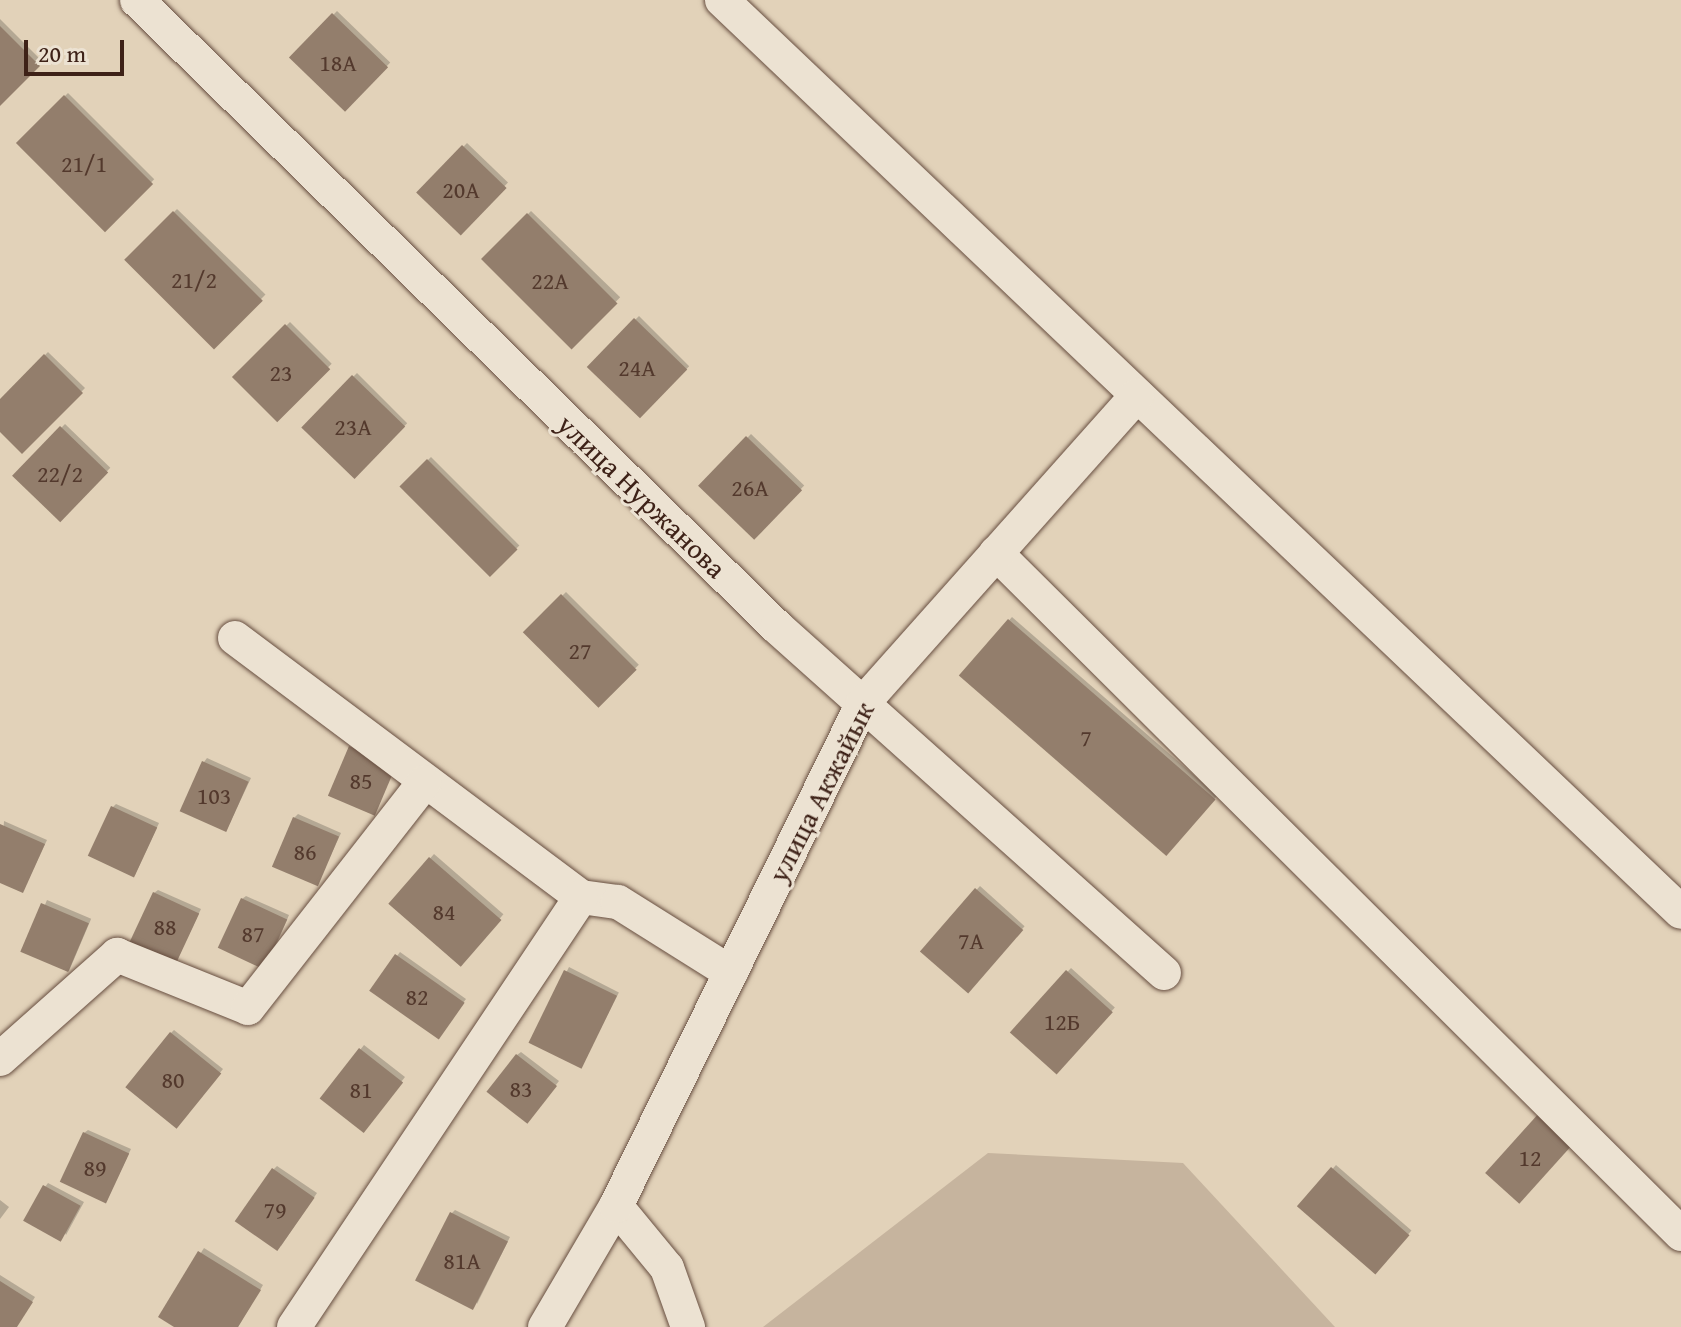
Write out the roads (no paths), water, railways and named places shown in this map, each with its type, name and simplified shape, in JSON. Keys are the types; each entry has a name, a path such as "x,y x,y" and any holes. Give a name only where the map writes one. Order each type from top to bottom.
{"street":[{"name":"улица Нуржанова","path":"137,0 765,616 1164,973"},
{"path":"722,0 1681,912"},
{"name":"улица Акжайык","path":"545,1327 616,1206 863,703 1137,395"},
{"path":"996,553 1681,1234"},
{"path":"235,638 424,783 581,897 618,902 731,973"},
{"path":"0,1059 117,955 248,1008 424,783"},
{"path":"294,1327 581,897"},
{"path":"616,1206 667,1268 688,1327"}]}
